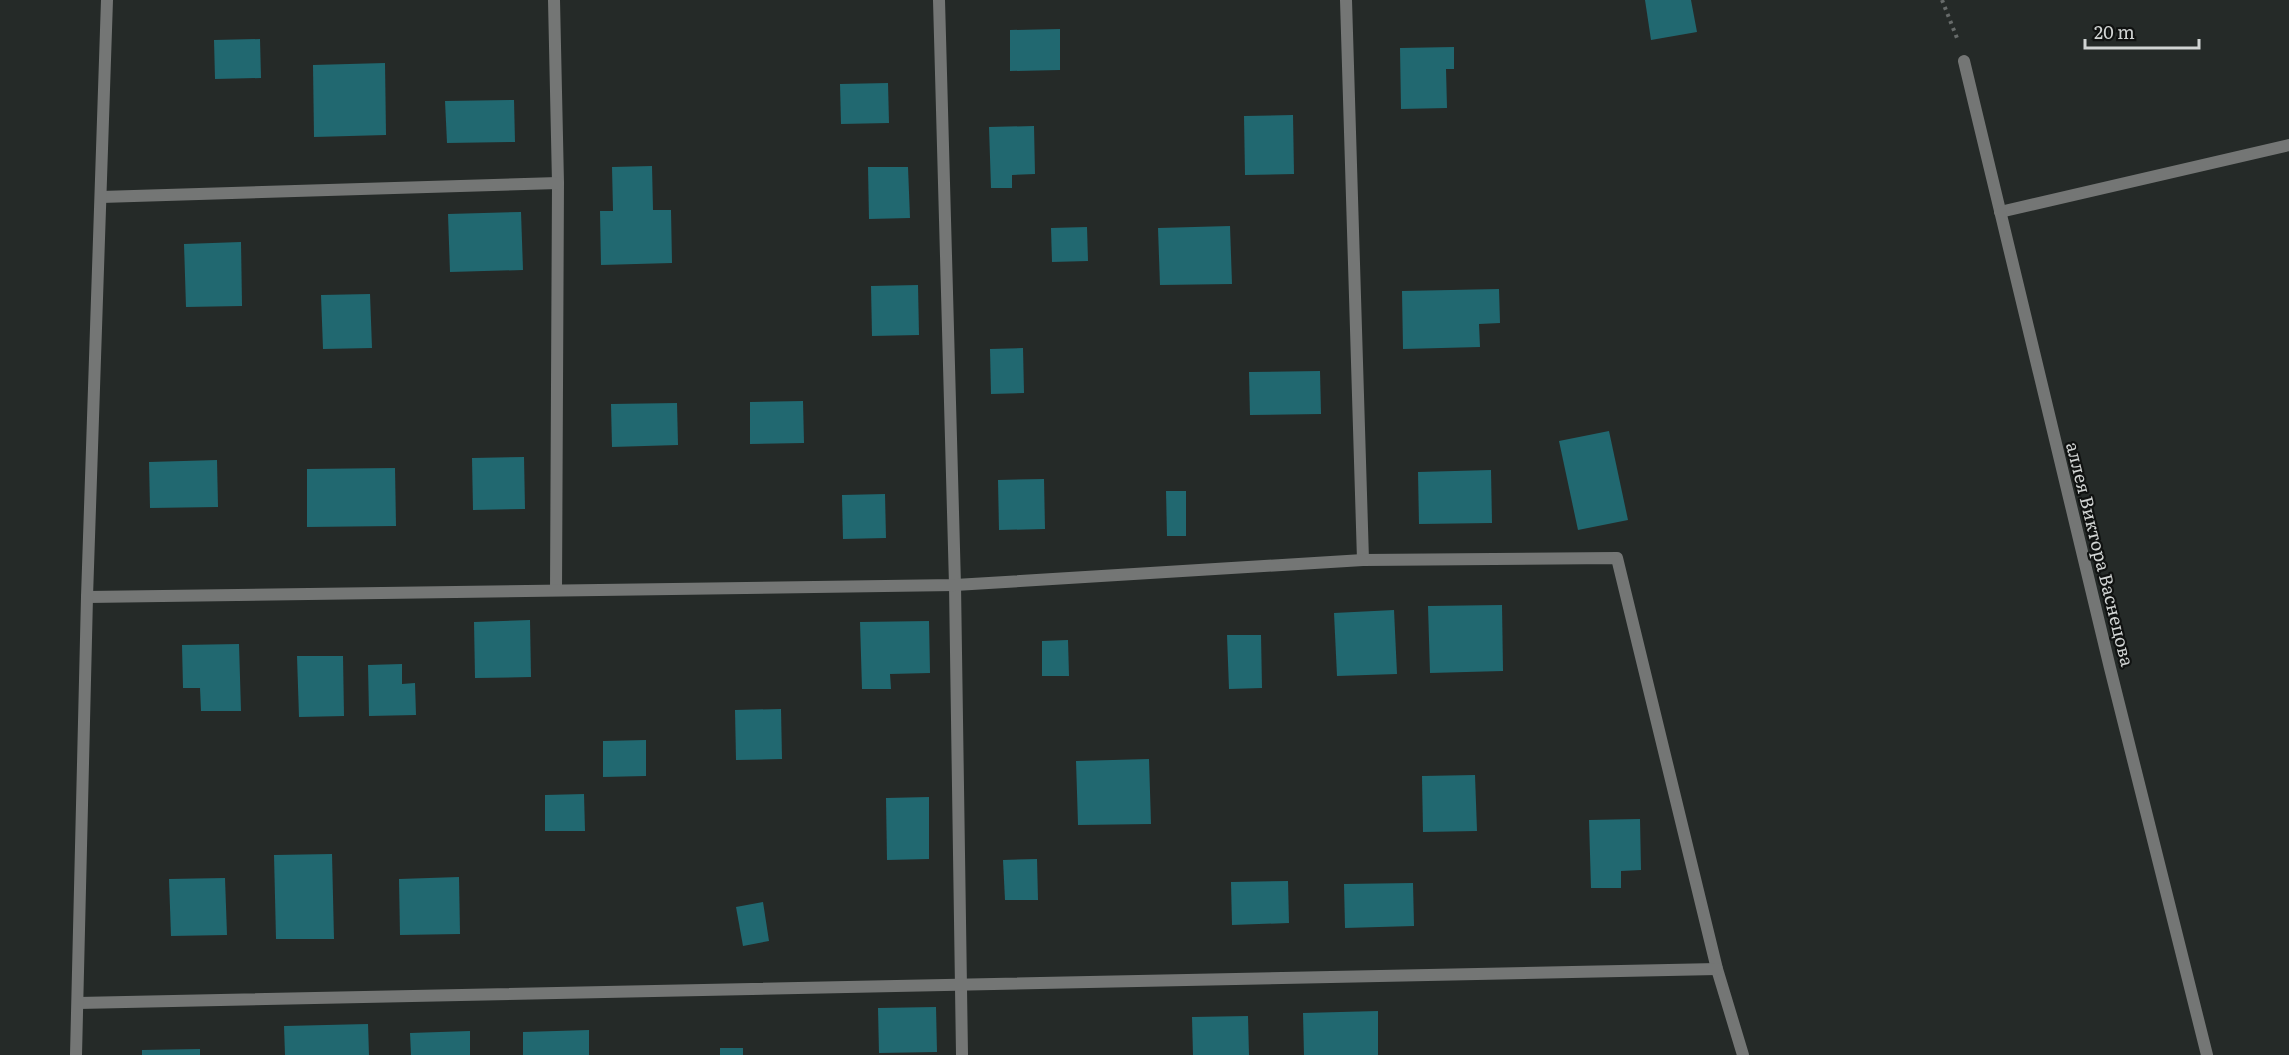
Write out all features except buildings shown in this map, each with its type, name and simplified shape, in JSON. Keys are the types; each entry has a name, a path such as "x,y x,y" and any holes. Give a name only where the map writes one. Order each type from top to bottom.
{"street":[{"path":"76,1055 87,597 107,0"},
{"path":"555,0 558,183 556,590"},
{"path":"939,0 955,585 962,1055"},
{"path":"1346,0 1363,560"},
{"name":"аллея Виктора Васнецова","path":"1964,61 2107,656 2207,1055"},
{"path":"2000,212 2289,145"},
{"path":"101,197 558,183"},
{"path":"87,597 955,585 1363,560 1617,558 1717,969 1743,1055"},
{"path":"78,1003 1717,969"}],"path":[{"path":"1942,0 1954,27 1964,61"}]}
